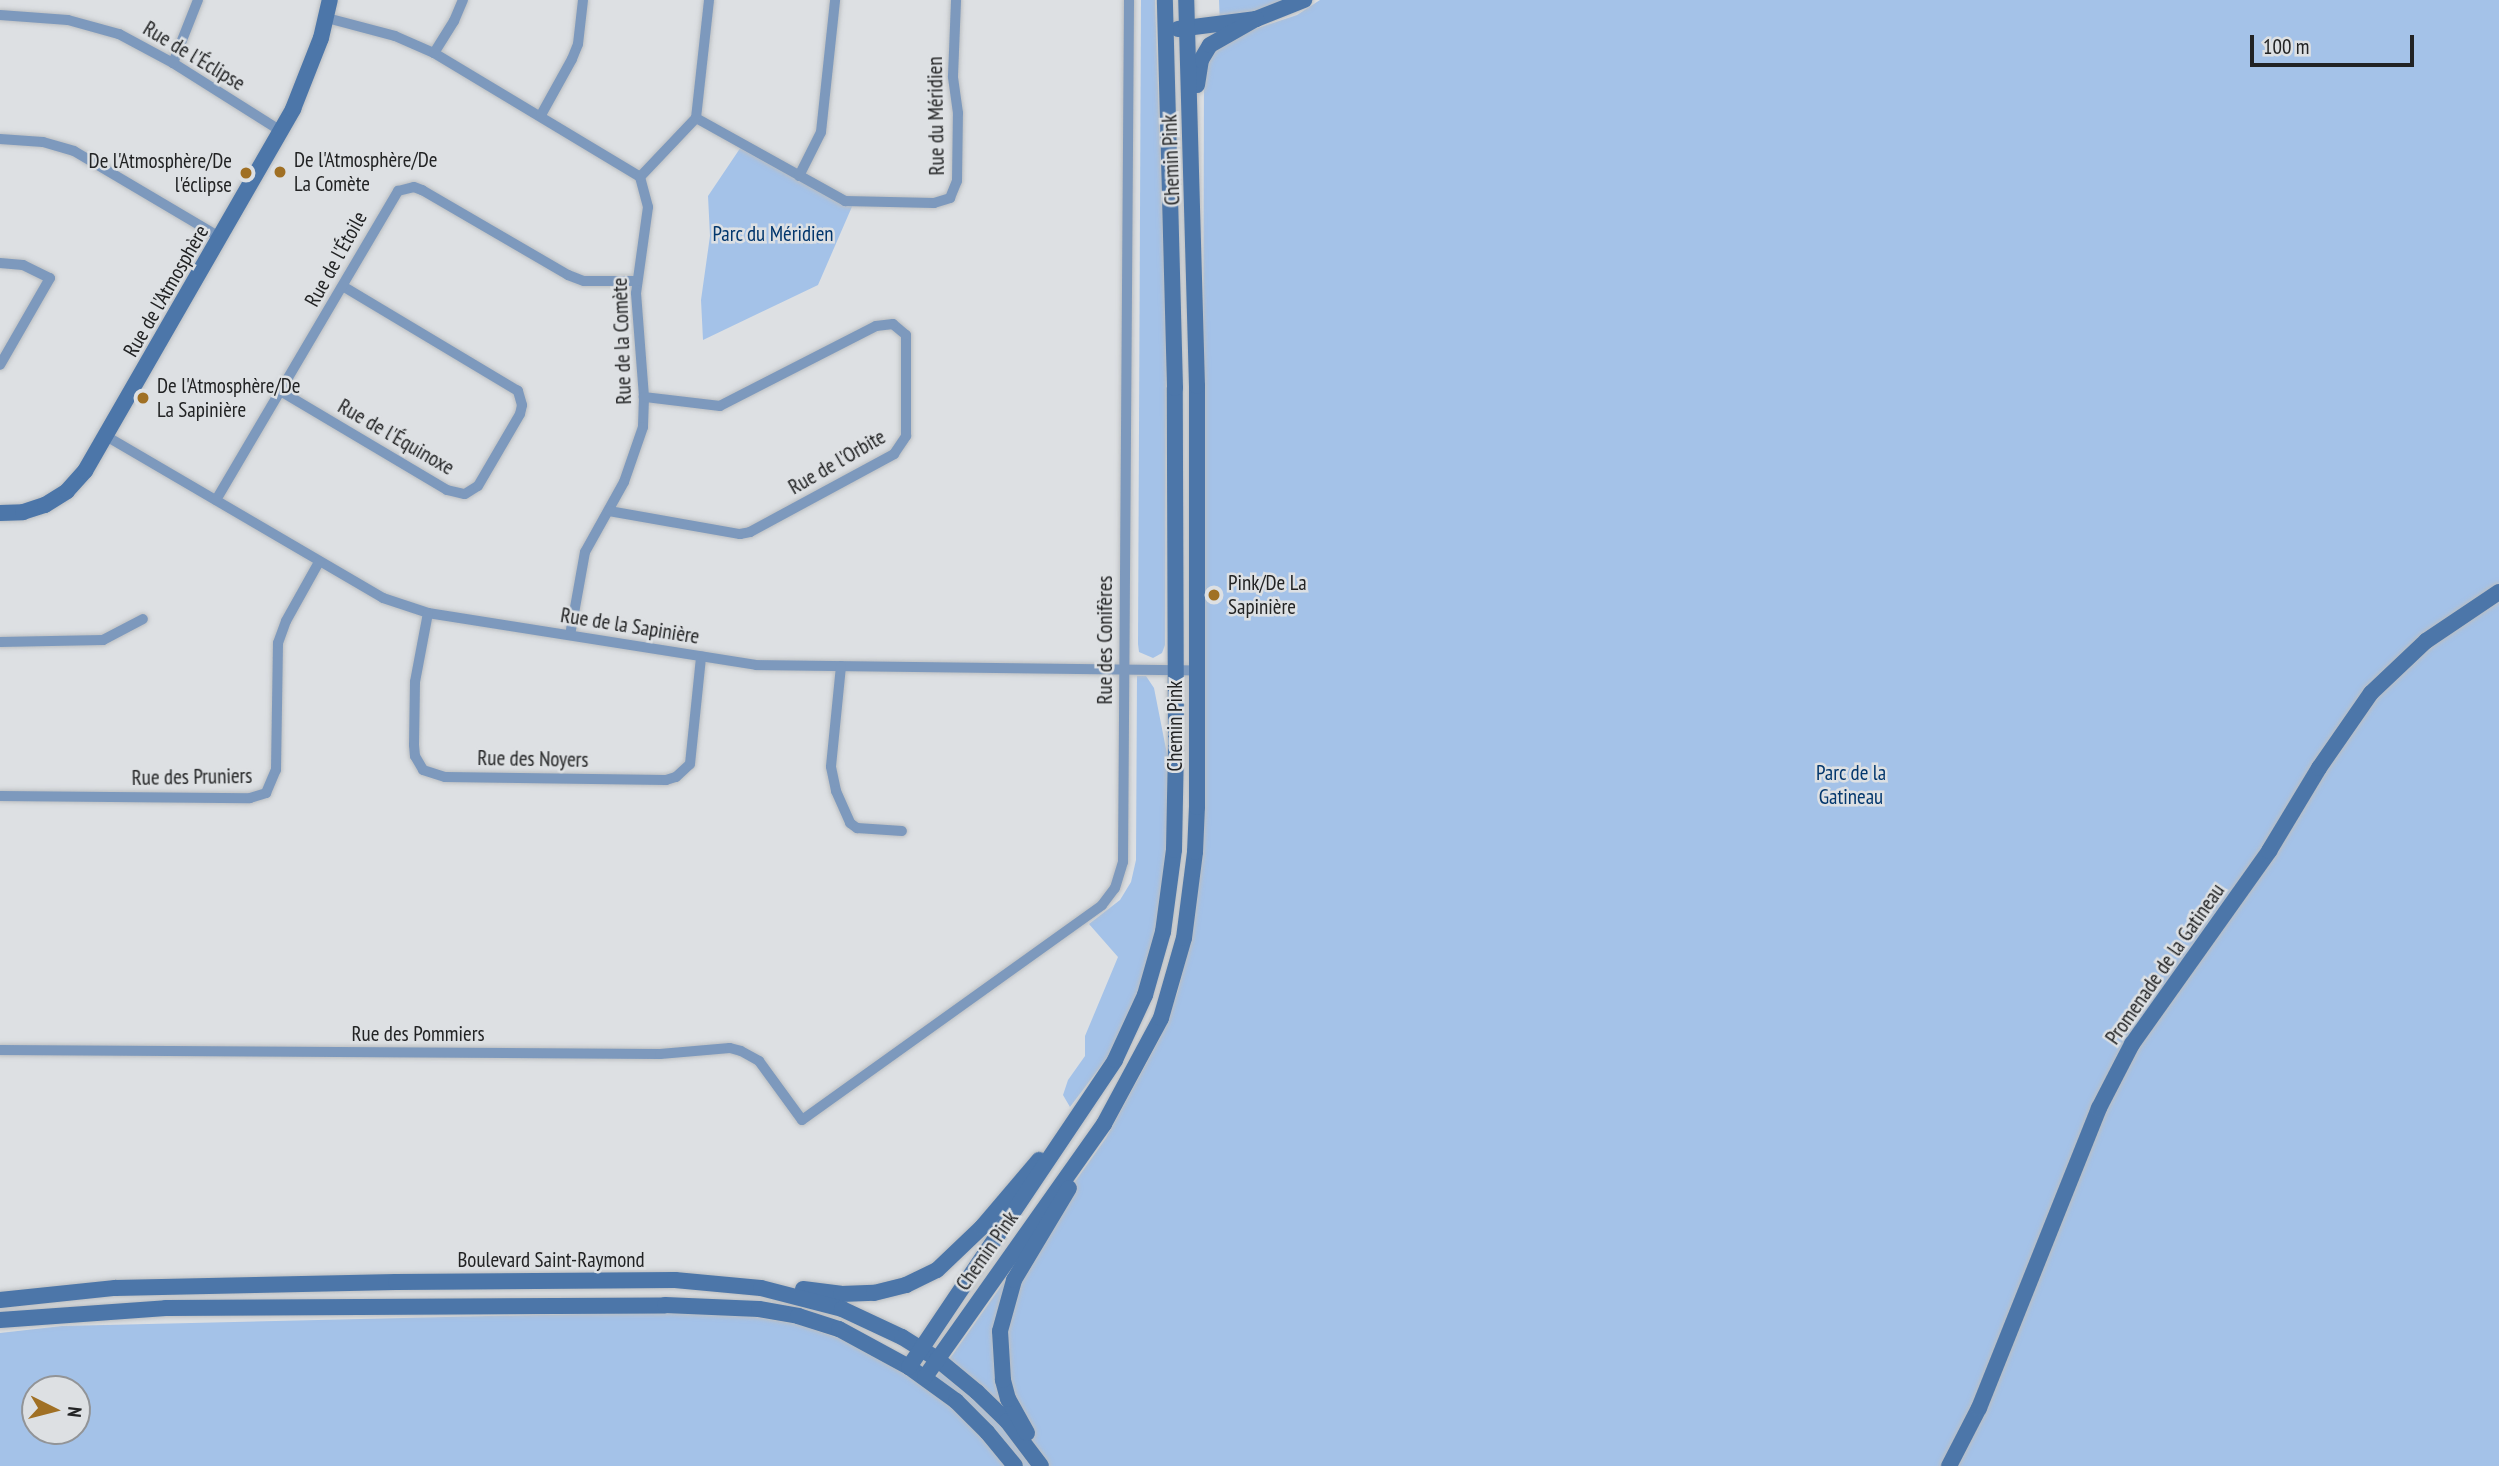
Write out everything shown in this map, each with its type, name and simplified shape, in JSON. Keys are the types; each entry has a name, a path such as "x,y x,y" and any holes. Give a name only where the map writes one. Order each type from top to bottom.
{"main road":[{"name":"Rue de l'Atmosphère","path":"0,513 34,510 66,491 85,471 281,131 304,83 327,18 330,0"},
{"name":"Chemin Pink","path":"909,1367 1079,1118 1125,1041 1145,995 1163,932 1174,850 1175,388 1165,0"},
{"name":"Chemin Pink","path":"925,1377 1104,1124 1161,1018 1184,938 1195,852 1195,273 1186,0"},
{"path":"1195,273 1198,69 1210,44 1256,19 1304,0"},
{"path":"1166,30 1256,19"},
{"name":"Promenade de la Gatineau","path":"1949,1466 1979,1408 2099,1108 2132,1044 2269,852 2319,768 2371,693 2426,641 2499,592"},
{"path":"722,1282 859,1294 893,1289 917,1280 954,1256 1079,1118"},
{"path":"1043,1466 1008,1399 1000,1359 1000,1331 1014,1280 1104,1124"},
{"name":"Boulevard Saint-Raymond","path":"0,1300 116,1287 410,1282 722,1282 787,1294 842,1309 877,1324 937,1359 990,1404 1043,1466"},
{"path":"0,1320 166,1308 712,1305 759,1308 808,1319 862,1339 909,1367 925,1377 987,1432 1015,1466"}],"street":[{"path":"173,63 198,0"},
{"path":"434,53 454,21 463,0"},
{"path":"541,115 578,44 583,0"},
{"path":"327,18 395,36 434,53 640,177 696,118 709,0"},
{"path":"799,176 821,132 835,0"},
{"name":"Rue du Méridien","path":"696,118 834,197 854,202 934,203 950,198 957,181 958,113 953,76 956,0"},
{"name":"Rue des Conifères","path":"802,1120 1110,896 1123,862 1129,0"},
{"name":"Rue de l'Éclipse","path":"0,15 85,23 131,40 173,63 281,131"},
{"path":"0,139 43,142 74,151 221,238"},
{"name":"Rue de la Comète","path":"570,635 582,562 636,456 643,427 644,397 637,281 648,218 640,177"},
{"name":"Rue de l'Étoile","path":"216,500 344,287 398,191 414,187 568,275 584,281 637,281"},
{"path":"0,263 23,265 50,278 0,365"},
{"name":"Rue de l'Équinoxe","path":"282,392 447,490 465,494 478,486 520,414 522,405 518,391 344,287"},
{"name":"Rue de l'Orbite","path":"608,511 740,534 750,532 894,454 906,436 906,335 893,324 876,326 720,406 644,397"},
{"name":"Rue de la Sapinière","path":"106,436 383,598 428,614 756,665 1195,670"},
{"name":"Rue des Pruniers","path":"0,796 250,798 266,793 276,770 278,643 286,621 319,562"},
{"name":"Rue des Noyers","path":"428,614 415,682 415,756 424,770 445,777 666,780 676,777 690,764 701,657"},
{"path":"0,642 103,640 143,619"},
{"path":"841,666 831,767 836,791 850,823 857,828 902,831"},
{"name":"Rue des Pommiers","path":"0,1050 660,1054 730,1048 759,1061 802,1120"}],"green space":[{"path":"1141,0 1155,0 1166,327 1165,645 1162,653 1153,658 1139,652 1138,644"},
{"path":"1219,0 1303,0 1220,26"},
{"name":"Parc de la Gatineau","path":"1320,0 2499,0 2499,1466 0,1466 0,1333 62,1326 664,1312 742,1315 797,1324 847,1341 929,1388 1106,1138 1160,1038 1178,991 1187,954 1202,805 1204,79 1208,62 1217,49 1237,35 1297,15"},
{"name":"Parc du Méridien","path":"743,144 854,202 818,285 703,340 701,300 710,236 708,196"},
{"path":"1137,676 1146,676 1154,688 1167,754 1167,845 1161,912 1144,979 1122,1029 1107,1058 1070,1107 1063,1095 1068,1080 1085,1056 1085,1036 1118,957 1089,924 1120,900 1131,882 1136,860"}],"place":[{"name":"De l'Atmosphère/De La Comète","path":"280,172"},
{"name":"De l'Atmosphère/De l'éclipse","path":"246,173"},
{"name":"De l'Atmosphère/De La Sapinière","path":"143,398"},
{"name":"Pink/De La Sapinière","path":"1214,595"}]}
